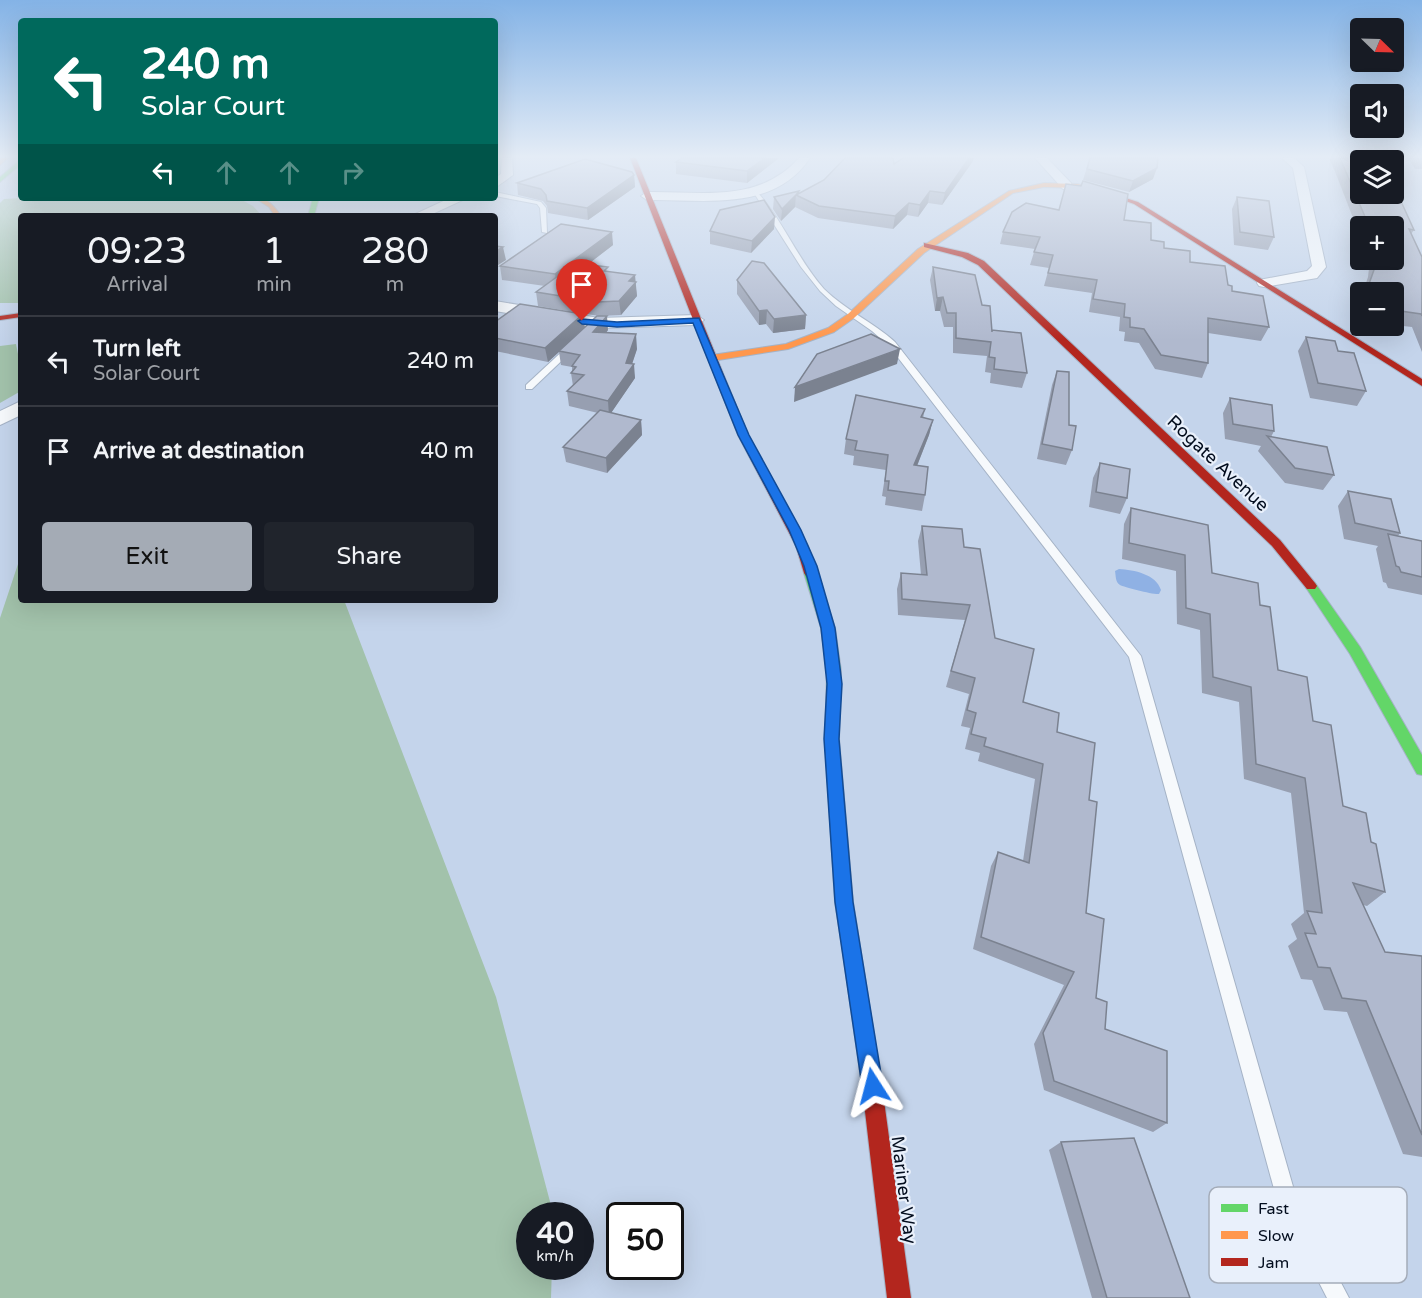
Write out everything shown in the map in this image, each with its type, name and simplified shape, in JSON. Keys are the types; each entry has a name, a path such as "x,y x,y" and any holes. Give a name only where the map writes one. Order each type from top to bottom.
{"main road":[{"name":"Mariner Way","path":"657,219 696,320 750,448 802,546 818,591 830,636 834,684 832,739 844,902 873,1086 899,1298"},
{"path":"712,358 766,351 803,342 833,329 854,313 927,245 970,219"},
{"path":"1159,219 1422,383"},
{"name":"Rogate Avenue","path":"927,245 964,255 981,263 1276,543 1310,583 1348,638 1422,769"}],"street":[{"path":"1264,284 1312,275 1319,267 1309,219"},
{"path":"498,307 596,327 696,320"},
{"path":"0,419 18,409"}],"lane":[{"path":"544,219 546,232"},
{"path":"775,219 818,285 840,305 876,328 892,344 1135,656 1283,1187"},
{"path":"529,387 576,344"},
{"path":"1330,1283 1338,1298"}],"green space":[{"path":"0,219 18,219 18,303 0,303"},
{"path":"16,344 18,393 0,403 0,346"},
{"path":"18,564 18,603 345,603 496,997 550,1202 516,1202 516,1280 552,1280 551,1298 0,1298 0,618"}],"water":[{"path":"1119,569 1138,572 1154,580 1161,590 1159,594 1118,584 1115,571"}],"building":[{"path":"716,219 773,219 752,241 710,231"},
{"path":"1009,219 1124,219 1151,223 1151,240 1164,242 1164,248 1190,251 1190,262 1225,266 1228,285 1232,286 1232,291 1263,296 1269,327 1208,318 1208,363 1161,355 1144,329 1130,327 1130,318 1124,317 1125,304 1093,299 1097,280 1048,273 1053,255 1034,252 1040,237 1003,232"},
{"path":"1239,219 1271,219 1274,237 1240,232"},
{"path":"1404,219 1409,219 1414,230 1409,229 1422,257 1422,316 1404,311 1404,282 1370,282 1374,270 1404,270"},
{"path":"561,224 612,232 555,274 500,266"},
{"path":"752,261 764,263 806,315 774,319 767,310 759,311 737,280"},
{"path":"576,263 608,267 604,271 635,275 629,281 636,282 619,301 598,302 536,292"},
{"path":"933,267 975,275 982,305 990,306 992,332 992,330 1021,333 1027,373 994,369 995,358 989,357 991,342 956,338 956,313 947,313 943,297 937,298"},
{"path":"520,304 583,314 545,348 498,339 498,320"},
{"path":"597,316 607,316 593,332 636,334 626,363 634,364 608,401 567,391 584,375 571,373 576,367 572,366 580,355 559,351"},
{"path":"871,334 900,349 795,387 817,354"},
{"path":"1306,337 1335,341 1338,351 1354,353 1366,391 1318,383"},
{"path":"1057,371 1069,372 1069,425 1076,426 1072,450 1042,444"},
{"path":"856,395 925,409 921,417 933,420 914,465 928,467 925,495 888,490 889,481 885,481 888,455 855,450 857,441 846,439"},
{"path":"1230,398 1272,405 1274,431 1233,424"},
{"path":"600,410 641,420 606,458 563,447"},
{"path":"1267,436 1327,447 1334,475 1295,468"},
{"path":"1100,463 1130,469 1127,498 1096,492"},
{"path":"1348,491 1391,499 1400,533 1355,523"},
{"path":"1131,508 1208,525 1212,573 1258,583 1260,605 1270,607 1278,670 1307,677 1313,721 1331,725 1343,806 1366,813 1371,842 1376,844 1385,892 1353,883 1385,952 1422,956 1422,1135 1366,1001 1342,998 1330,968 1318,967 1305,933 1316,934 1307,911 1322,913 1305,778 1256,764 1251,687 1213,677 1210,614 1186,608 1185,555 1129,543"},
{"path":"922,526 962,529 964,547 980,549 995,638 1034,649 1023,702 1059,713 1057,732 1095,743 1089,800 1097,802 1086,913 1104,919 1096,998 1107,1002 1105,1029 1167,1051 1167,1123 1054,1081 1043,1033 1074,972 981,937 998,852 1029,863 1043,764 984,746 986,738 971,734 976,713 967,710 975,678 951,671 970,605 902,599 901,573 927,575"},
{"path":"1388,534 1422,541 1422,577 1401,572 1396,566"},
{"path":"1134,1138 1190,1298 1107,1298 1061,1142"}],"traffic: fast":[{"path":"810,573 828,628 834,671 832,739 844,902 851,946"},
{"path":"1311,586 1355,651 1422,769"}],"traffic: slow":[{"path":"712,358 788,346 831,330 851,316 921,251 970,219"}],"traffic: jam":[{"path":"657,219 743,435 802,546 810,573"},
{"path":"1161,219 1422,383"},
{"path":"927,245 965,255 981,263 1276,543 1311,586"},
{"path":"0,318 18,315"},
{"path":"851,946 872,1086 899,1298"}],"route":[{"path":"582,321 617,324 696,320 743,435 795,530 810,566 830,636 833,659 832,739 844,902 873,1086"}]}
